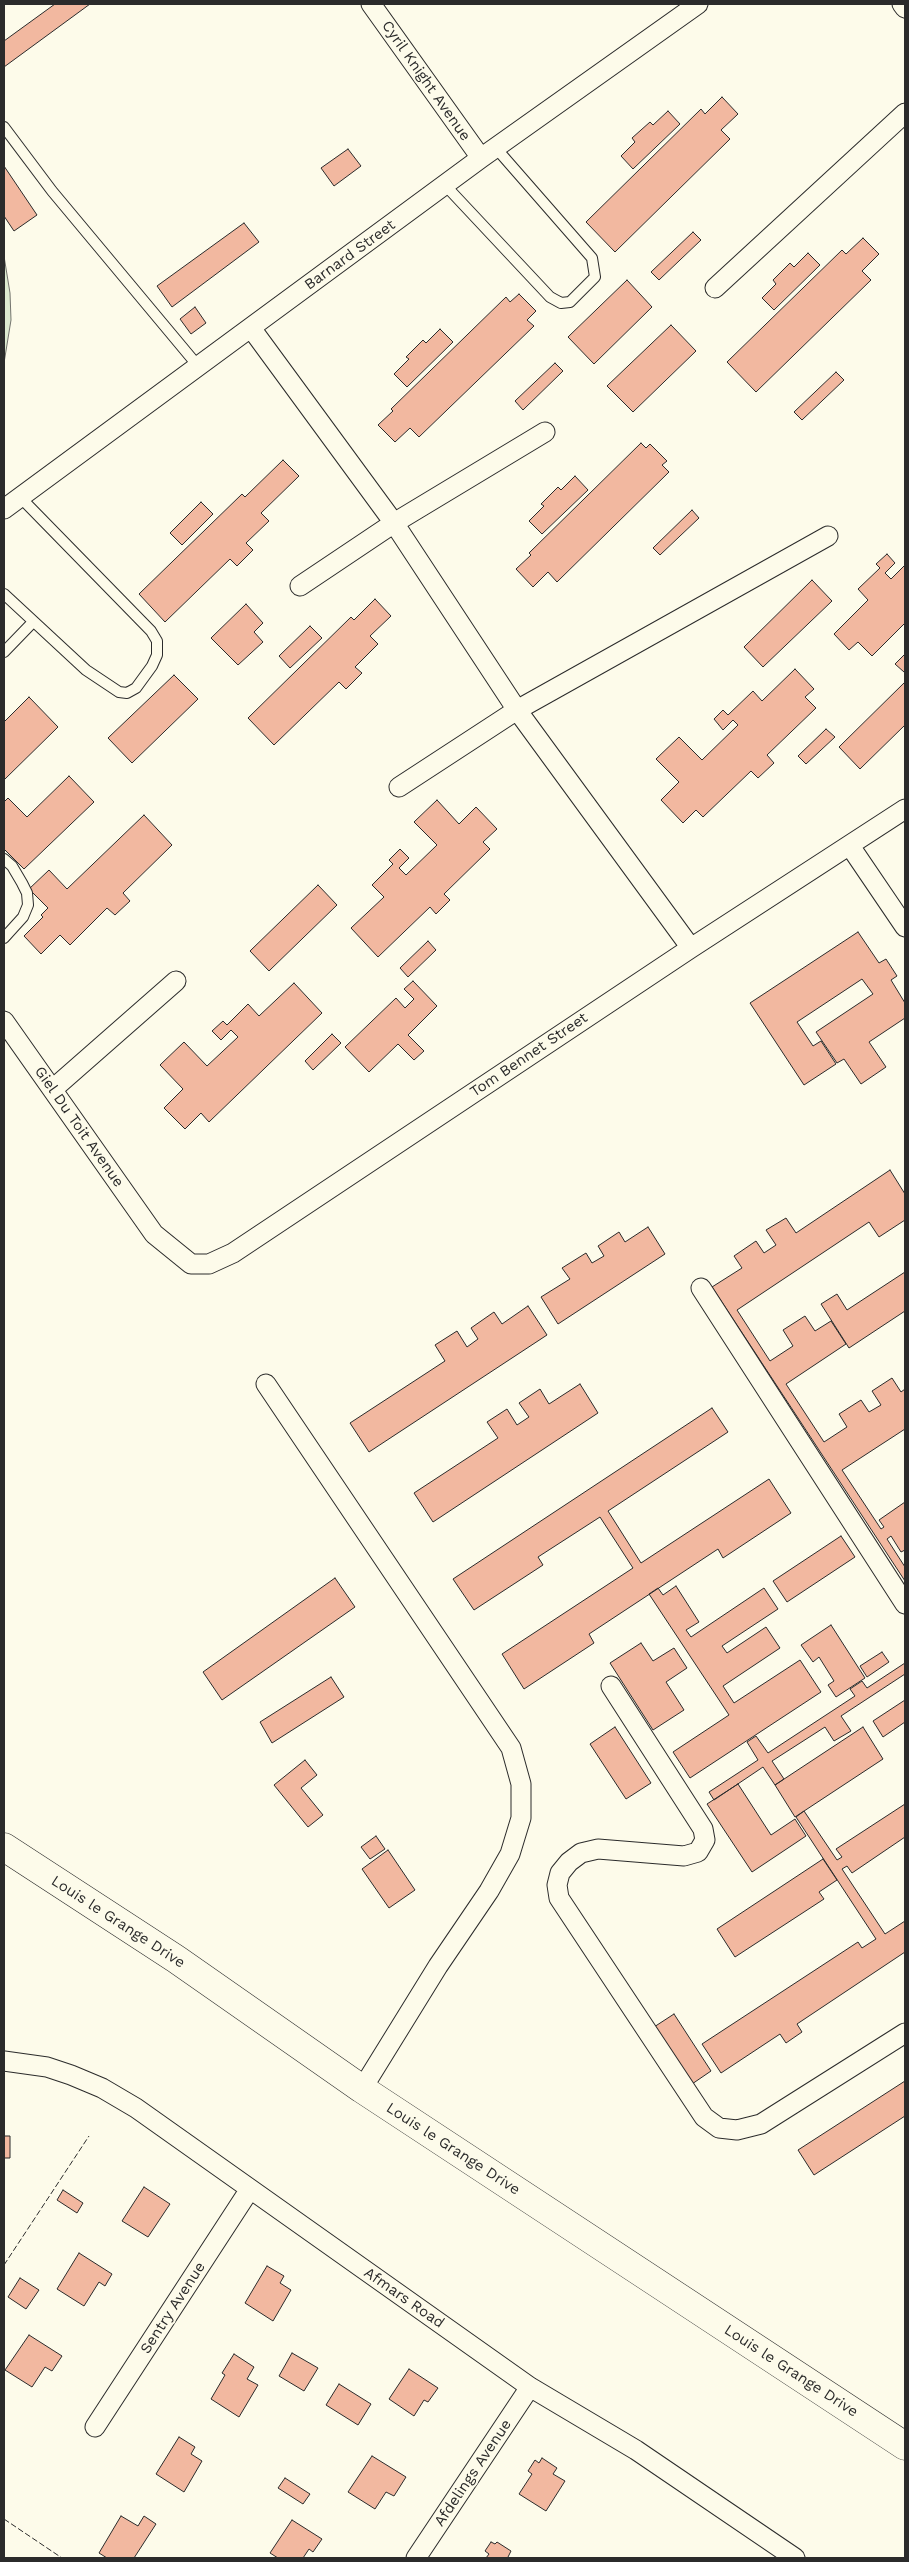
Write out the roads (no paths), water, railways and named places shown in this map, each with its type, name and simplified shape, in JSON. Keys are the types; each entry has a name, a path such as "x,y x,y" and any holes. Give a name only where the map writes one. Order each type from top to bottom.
{"main road":[{"name":"Louis le Grange Drive","path":"4,1847 176,1959 362,2089 905,2446"}],"street":[{"name":"Cyril Knight Avenue","path":"372,4 488,152"},
{"name":"Barnard Street","path":"4,509 488,152 698,4"},
{"path":"902,4 905,8"},
{"path":"715,288 905,113"},
{"path":"251,328 394,523 517,710 691,948"},
{"path":"300,586 394,523 545,432"},
{"path":"399,787 517,710 828,536"},
{"name":"Tom Bennet Street","path":"154,1234 191,1264 209,1264 220,1260 691,948 905,809"},
{"path":"850,846 905,927"},
{"path":"53,1089 176,980"},
{"name":"Giel Du Toit Avenue","path":"4,1021 154,1234"},
{"path":"701,1288 905,1604"},
{"path":"266,1384 511,1748 521,1784 521,1818 510,1854 489,1891 438,1966 362,2089"},
{"path":"611,1686 703,1829 705,1840 698,1852 684,1856 598,1849 581,1853 569,1862 560,1873 557,1885 559,1898 704,2118 719,2128 736,2130 761,2124 905,2033"},
{"name":"Afmars Road","path":"4,2061 47,2068 102,2088 166,2128 530,2387 636,2450 795,2558"},
{"name":"Sentry Avenue","path":"95,2426 250,2188"},
{"name":"Afdelings Avenue","path":"416,2558 530,2387"}],"lane":[{"path":"4,127 52,191 198,366"},
{"path":"445,184 550,297 561,303 570,302 595,277 592,258 488,152"},
{"path":"4,594 86,670 119,692 127,693 136,688 146,678 157,654 157,641 151,631 20,497"},
{"path":"4,652 33,622"},
{"path":"4,859 12,866 22,883 27,893 28,905 23,917 4,938"}]}
